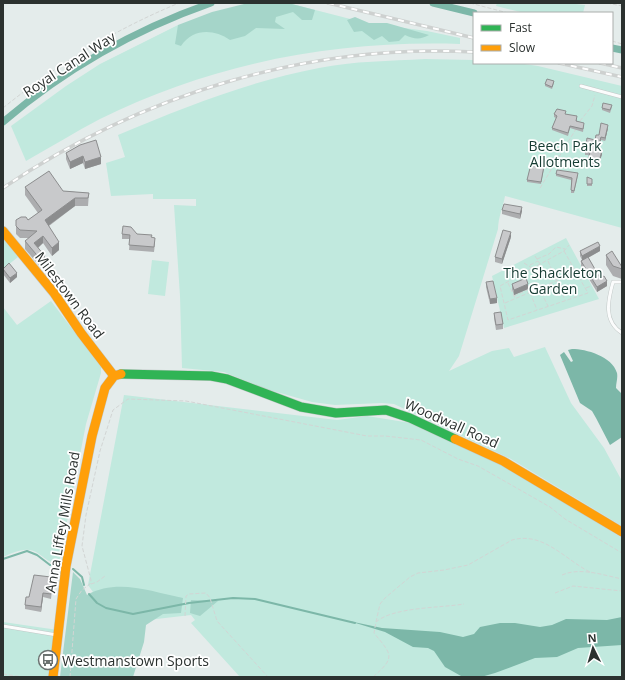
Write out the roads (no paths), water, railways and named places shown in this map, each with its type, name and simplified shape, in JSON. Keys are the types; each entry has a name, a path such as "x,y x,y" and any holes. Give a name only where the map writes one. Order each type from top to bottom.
{"main road":[{"name":"Milestown Road","path":"3,231 54,294 81,334 114,376"},
{"name":"Woodwall Road","path":"114,376 126,373 211,376 307,408 336,413 372,410 392,412 410,418 503,461 622,532"},
{"name":"Anna Liffey Mills Road","path":"53,677 66,566 90,443 105,388 114,376"}],"lane":[{"path":"581,86 622,97"},
{"path":"622,282 613,282 608,305 610,318 615,328 622,333"},
{"path":"3,626 57,636"}],"waterway":[{"path":"3,122 51,85 101,53 155,26 211,3"},
{"path":"433,3 473,13"},
{"path":"613,48 622,50"},
{"path":"3,559 27,551 37,555 50,565 60,565"},
{"path":"73,569 82,577 84,585"},
{"path":"89,594 97,603 106,608 133,614 189,603 233,598 255,599 355,623"}],"railway":[{"path":"328,3 473,38"},
{"path":"3,188 56,155 111,126 168,102 228,82 288,67 350,56 412,51 473,52"},
{"path":"564,64 622,77"},
{"path":"604,64 622,68"}],"place":[{"name":"Westmanstown Sports","path":"48,660"}],"park label":[{"name":"Beech Park Allotments","path":"565,154"},
{"name":"The Shackleton Garden","path":"553,280"}]}
